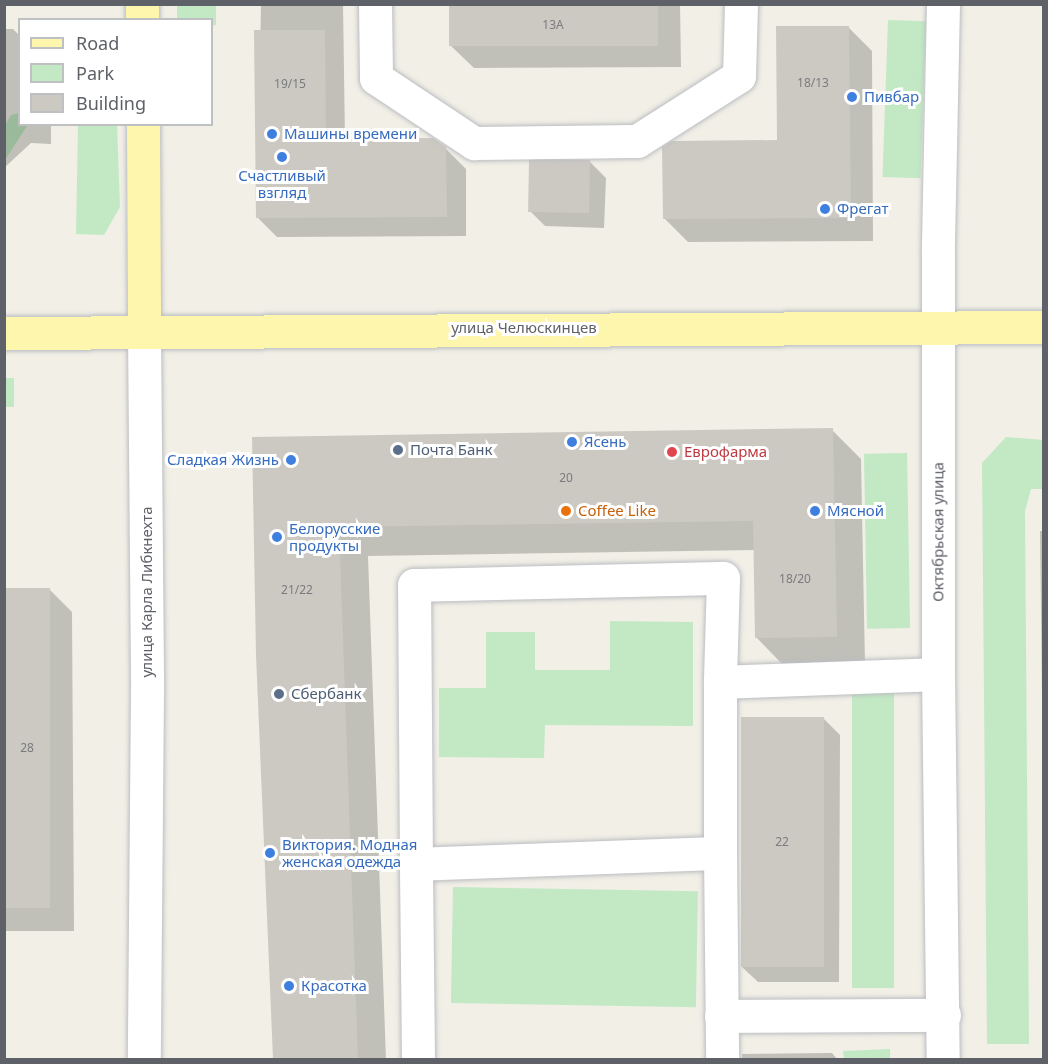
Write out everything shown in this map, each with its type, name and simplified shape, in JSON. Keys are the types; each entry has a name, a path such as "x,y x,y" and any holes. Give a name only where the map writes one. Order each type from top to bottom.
{"main road":[{"name":"улица Карла Либкнехта","path":"143,126 144,331"},
{"name":"улица Челюскинцев","path":"4,333 1044,327"}],"street":[{"path":"375,4 376,78 474,143 637,141 738,76 741,4"},
{"path":"928,4 943,5"},
{"name":"Октябрьская улица","path":"943,5 938,327 938,674 943,1059"},
{"name":"улица Карла Либкнехта","path":"144,331 147,680 144,1059"},
{"path":"418,1059 414,585 723,578 720,682 722,1059"},
{"path":"720,682 938,674"},
{"path":"416,864 720,853"},
{"path":"721,1016 944,1015"}],"green space":[{"path":"177,5 216,5 216,25 213,26 213,18 177,18"},
{"path":"888,20 926,21 920,178 883,177"},
{"path":"18,113 18,126 27,126 5,160 5,125 11,115"},
{"path":"78,126 117,126 120,207 104,235 76,234"},
{"path":"4,378 14,378 14,407 4,407"},
{"path":"1006,437 1044,440 1043,489 1031,489 1025,511 1029,1044 987,1044 982,463"},
{"path":"907,453 910,628 867,629 864,454"},
{"path":"610,621 693,622 693,726 545,725 544,758 439,757 439,688 486,688 486,632 535,632 535,670 610,670"},
{"path":"852,693 894,693 894,988 852,988"},
{"path":"453,887 698,891 696,1007 451,1003"},
{"path":"890,1049 890,1059 844,1059 843,1051"}],"building":[{"path":"449,4 658,4 658,46 449,46"},
{"path":"776,26 849,26 851,218 663,219 662,147 672,141 777,140"},
{"path":"254,30 325,30 326,139 433,138 446,147 447,217 256,218"},
{"path":"529,159 590,160 589,213 528,212"},
{"path":"833,428 837,637 755,638 753,521 339,527 358,1059 273,1059 256,655 252,437"},
{"path":"4,588 50,588 50,908 4,908"},
{"path":"741,717 824,717 824,967 741,967"}],"place":[{"name":"Пивбар","path":"852,97"},
{"name":"Машины времени","path":"272,134"},
{"name":"Счастливый взгляд","path":"282,157"},
{"name":"Фрегат","path":"825,209"},
{"name":"Ясень","path":"572,442"},
{"name":"Почта Банк","path":"398,450"},
{"name":"Еврофарма","path":"672,452"},
{"name":"Сладкая Жизнь","path":"291,460"},
{"name":"Coffee Like","path":"566,511"},
{"name":"Мясной","path":"815,511"},
{"name":"Белорусские продукты","path":"277,537"},
{"name":"Сбербанк","path":"279,694"},
{"name":"Виктория. Модная женская одежда","path":"270,853"},
{"name":"Красотка","path":"289,986"}]}
